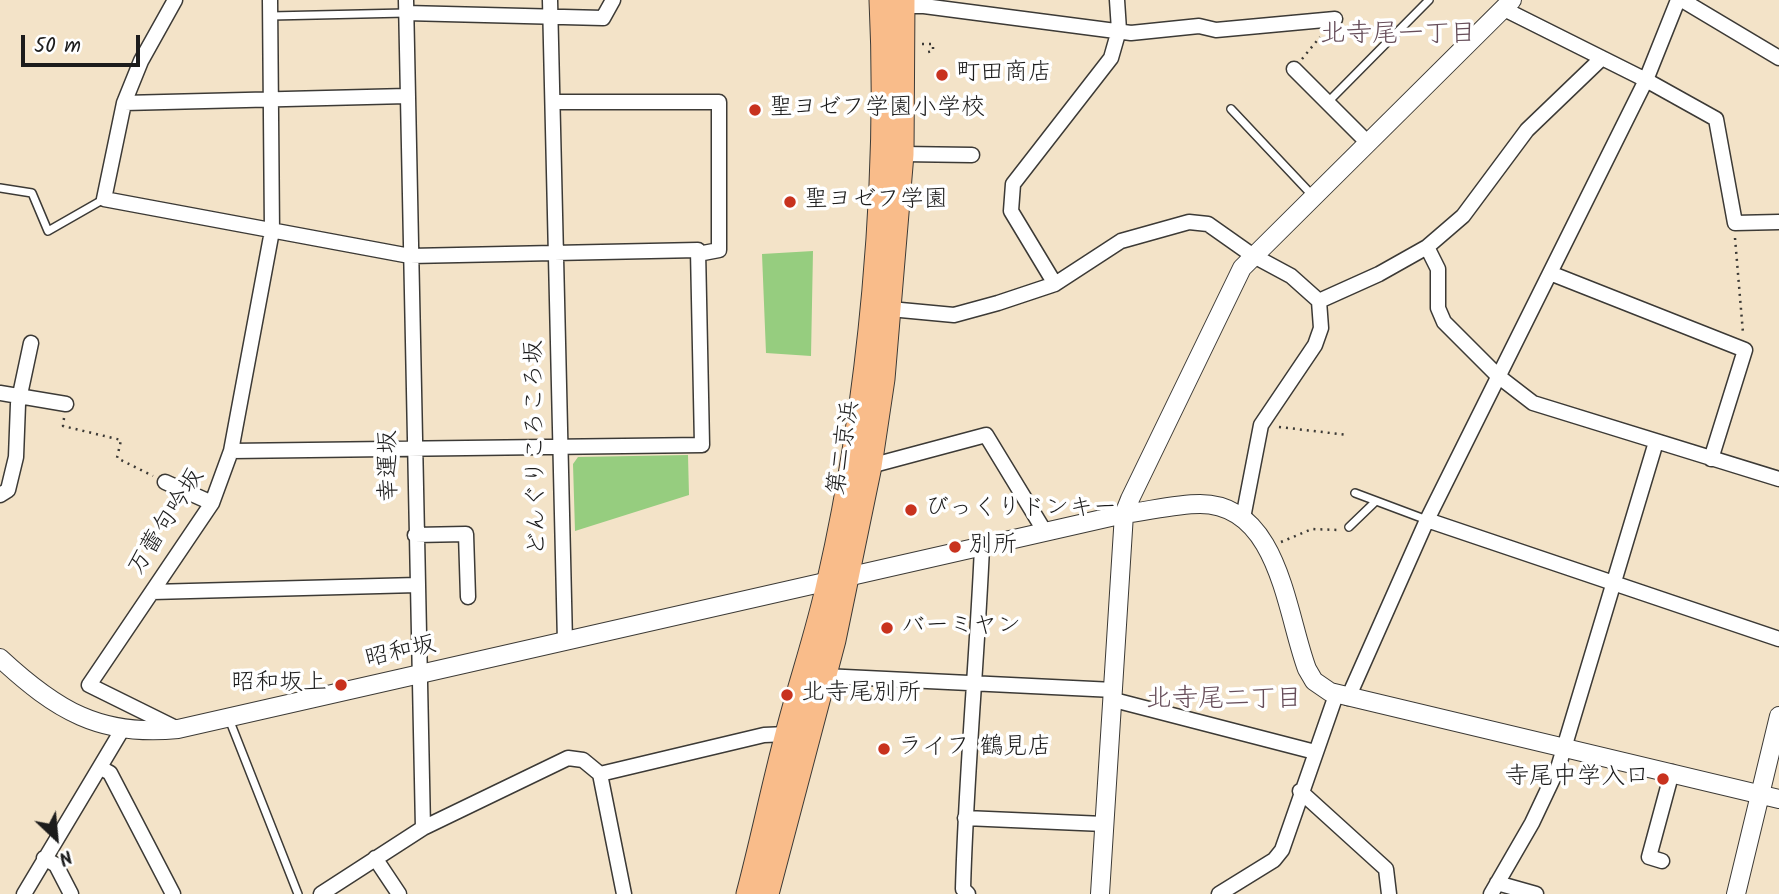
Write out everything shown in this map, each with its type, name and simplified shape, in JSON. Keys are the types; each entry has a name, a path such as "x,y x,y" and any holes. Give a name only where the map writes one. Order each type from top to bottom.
{"highway":[{"name":"第二京浜","path":"748,894 787,734 839,579 870,466 890,309 902,154 907,2"},
{"name":"第二京浜","path":"767,894 824,676 839,579 850,468 867,345 881,159 907,2"}],"street":[{"path":"175,0 141,61 124,103 104,199 410,256 698,250 702,446 231,451"},
{"name":"万蕾句吟坂","path":"178,729 89,685 212,503 231,451 272,231 270,0"},
{"name":"どんぐりころころ坂","path":"551,0 565,642"},
{"path":"406,7 603,18 613,0"},
{"path":"1055,284 1011,211 1013,184 1111,58 1119,30 1117,0"},
{"path":"1219,894 1274,860 1282,850 1315,752 1646,80 1680,0 1779,58"},
{"path":"907,2 1131,33 1199,26 1216,30 1335,19"},
{"path":"1100,894 1124,514 1242,268 1252,255 1508,5 1716,118 1735,223 1779,222"},
{"name":"幸運坂","path":"406,7 413,448 423,828"},
{"path":"1319,301 1379,274 1427,247 1463,216 1527,130 1602,58"},
{"path":"1294,69 1368,142"},
{"path":"124,103 407,96"},
{"path":"553,102 719,102 719,250 698,254"},
{"path":"902,154 972,155"},
{"path":"890,309 954,315 1055,284 1121,241 1189,222 1208,224 1252,255 1291,276 1319,301 1321,328 1315,345 1261,425 1243,518 1258,531 1268,547 1310,675 1324,689 1342,696 1761,792 1779,799"},
{"path":"1427,247 1438,269 1438,309 1444,322 1498,376 1533,403 1779,479"},
{"path":"1550,272 1745,350 1711,458"},
{"path":"0,495 8,490 16,457 18,404 22,396 31,342"},
{"path":"0,393 66,404"},
{"path":"870,466 986,435 1045,532"},
{"path":"1536,894 1494,888 1543,801 1558,768 1657,442"},
{"path":"165,482 212,503"},
{"name":"昭和坂","path":"0,658 61,706 91,721 122,730 178,729 1124,514 1199,504 1243,518"},
{"path":"1427,520 1779,639"},
{"path":"415,535 466,534 468,597"},
{"path":"968,894 963,889 965,818 976,684 982,547"},
{"path":"152,592 416,585"},
{"path":"824,676 1114,695 1315,752"},
{"path":"1736,894 1779,716"},
{"path":"24,894 122,730"},
{"path":"600,774 764,735 787,734"},
{"path":"321,894 423,828 568,758 583,760 600,774 624,894"},
{"path":"101,768 110,773 173,894"},
{"path":"1662,860 1649,857 1672,772"},
{"path":"1300,791 1385,869 1389,894"},
{"path":"965,818 1104,824"},
{"path":"44,858 56,865 71,894"},
{"path":"375,858 399,894"}],"lane":[{"path":"1327,102 1429,0"},
{"path":"270,16 406,7"},
{"path":"1231,109 1313,196"},
{"path":"0,188 32,194 48,231 104,199"},
{"path":"1355,494 1427,520"},
{"path":"1349,527 1375,502"},
{"path":"229,719 298,894"}],"path":[{"path":"915,44 933,44 933,51 924,52"},
{"path":"1735,223 1745,350"},
{"path":"66,404 63,426 121,440 117,458 165,482"},
{"path":"1261,425 1348,435"},
{"path":"1276,544 1312,529 1340,531 1349,527"}],"green space":[{"path":"813,251 811,356 766,353 762,254"},
{"path":"688,455 689,495 575,531 573,464 578,457"}],"place":[{"name":"町田商店","path":"942,75"},
{"name":"聖ヨゼフ学園小学校","path":"755,110"},
{"name":"聖ヨゼフ学園","path":"790,202"},
{"name":"びっくりドンキー","path":"911,510"},
{"name":"別所","path":"955,547"},
{"name":"バーミヤン","path":"887,628"},
{"name":"昭和坂上","path":"341,685"},
{"name":"北寺尾別所","path":"787,695"},
{"name":"ライフ 鶴見店","path":"884,749"},
{"name":"寺尾中学入口","path":"1663,779"}],"district":[{"name":"北寺尾一丁目","path":"1398,37"},
{"name":"北寺尾二丁目","path":"1224,702"}]}
